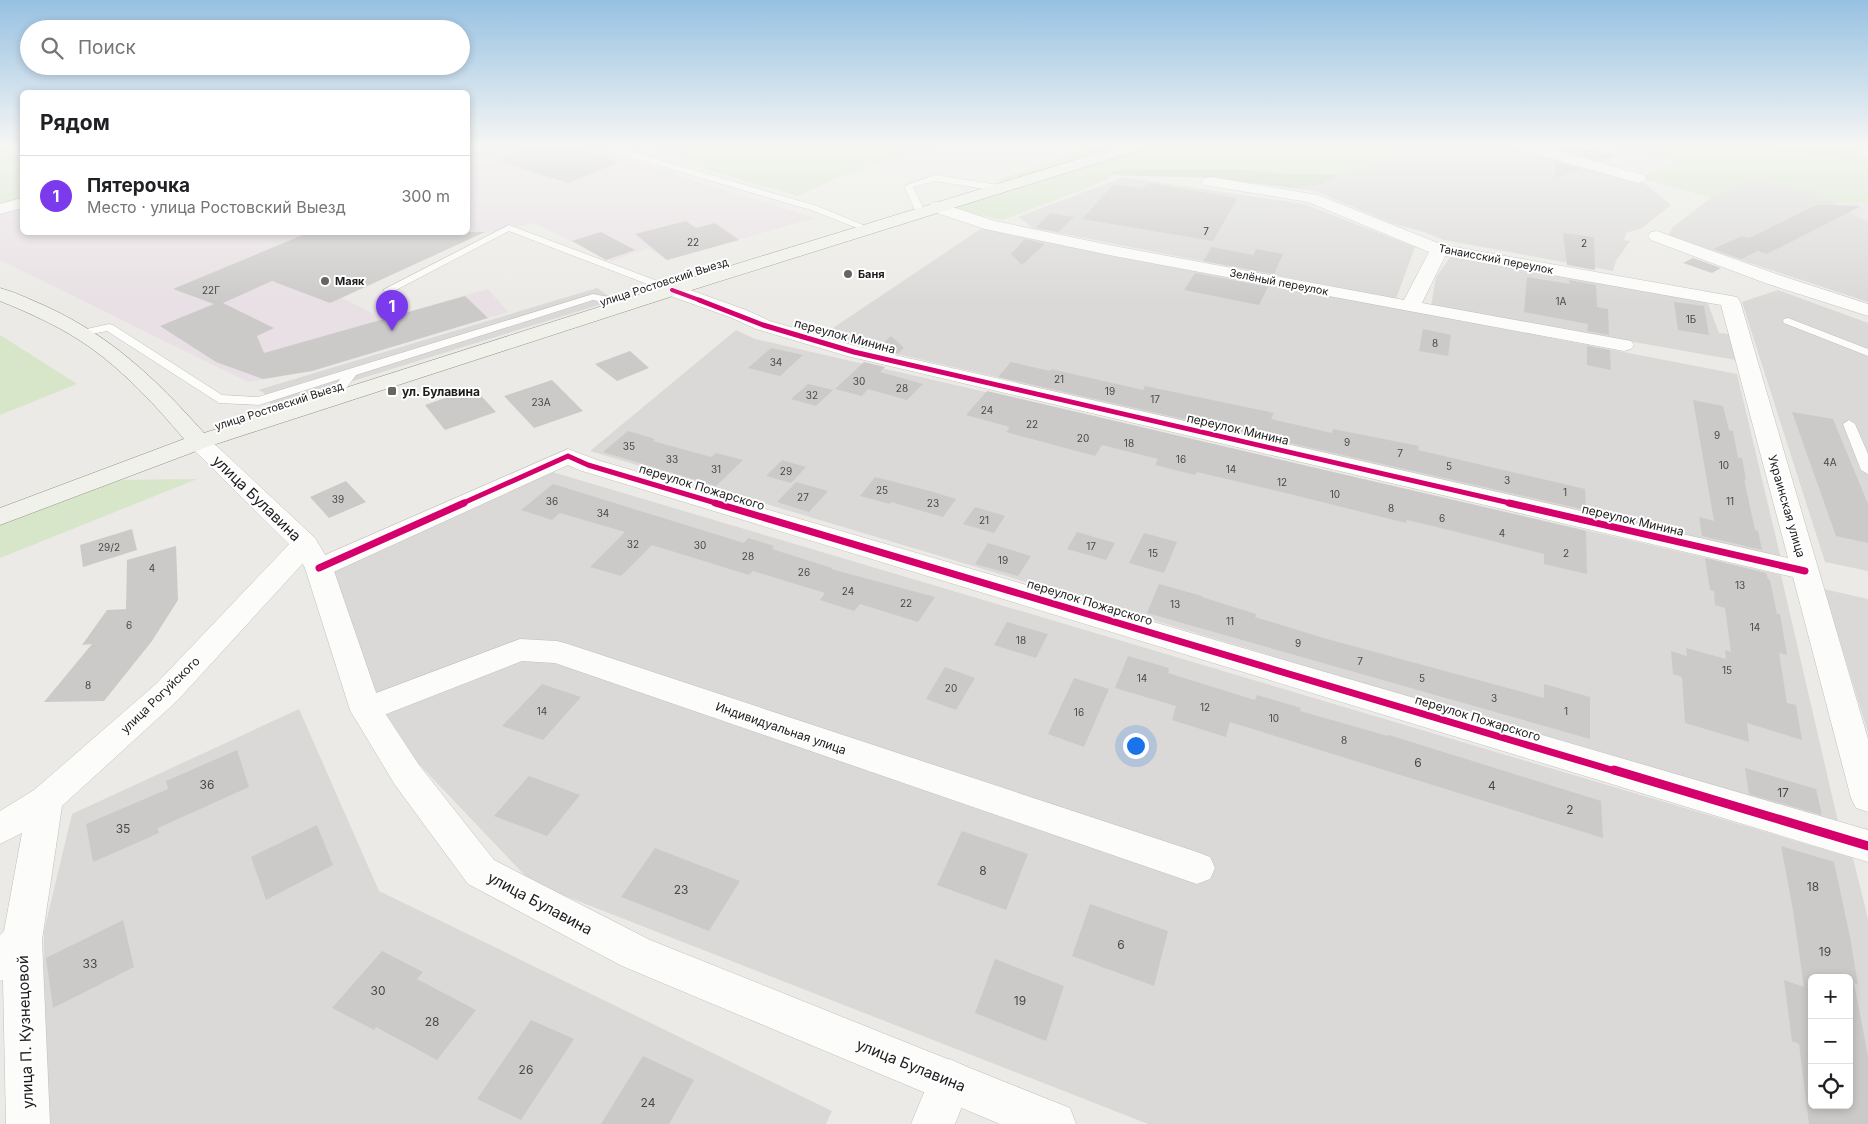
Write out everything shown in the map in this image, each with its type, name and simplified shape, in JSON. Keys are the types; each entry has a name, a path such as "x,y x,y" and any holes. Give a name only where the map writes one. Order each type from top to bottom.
{"main road":[{"name":"улица Ростовский Выезд","path":"0,517 199,442 672,290 966,198"},
{"path":"0,294 38,310 82,333 112,353 167,405 199,442"}],"street":[{"name":"Танаисский переулок","path":"1313,198 1440,250 1730,301"},
{"path":"0,209 20,204"},
{"name":"Зелёный переулок","path":"929,210 991,225 1123,252 1410,307 1624,345"},
{"path":"1657,236 1772,279 1868,310"},
{"path":"1410,307 1440,250"},
{"path":"1730,301 1772,279"},
{"name":"переулок Минина","path":"672,290 763,324 854,352 1805,571"},
{"name":"Украинская улица","path":"1730,301 1868,798"},
{"name":"улица Булавина","path":"199,442 312,556 366,710 407,775 481,872 636,953 1054,1124"},
{"name":"переулок Пожарского","path":"312,556 568,456 588,465 1868,846"},
{"name":"улица Рогуйского","path":"0,829 46,800 167,692 312,556"},
{"name":"Индивидуальная улица","path":"366,710 520,650 557,652 1197,868"},
{"name":"улица П. Кузнецовой","path":"28,1124 11,951 46,800"},
{"path":"932,1124 950,1081"}],"lane":[{"path":"781,198 814,208 868,229"},
{"path":"919,198 929,210"},
{"path":"388,290 509,228 672,290"},
{"path":"82,333 109,327 219,399 259,401 593,297 629,304"},
{"path":"1788,320 1868,353"},
{"path":"332,400 352,372"},
{"path":"1849,424 1868,470"}],"shaded area":[{"path":"470,198 752,198 815,218 667,260 648,248 612,261 534,223 480,234 342,298 383,319 488,289 508,312 312,371 248,382 0,260 0,215 20,209 20,235 470,235"},
{"path":"1067,198 1267,198 1304,204 1415,247 1396,299 1033,228 1018,217"},
{"path":"1333,198 1663,198 1671,205 1642,228 1626,233 1624,240 1630,241 1616,261 1613,271 1444,240 1421,231 1391,223"},
{"path":"1710,198 1827,198 1868,222 1868,302 1668,236 1673,227"},
{"path":"1831,202 1868,203 1868,222"},
{"path":"982,228 1737,374 1781,559 832,339 827,332"},
{"path":"1451,256 1707,301 1719,333 1731,334 1741,361 1431,306 1436,277"},
{"path":"597,288 615,300 272,406 263,392 258,390"},
{"path":"1778,290 1868,323 1868,571 1825,562 1742,302"},
{"path":"736,330 755,339 1781,575 1839,826 590,451"},
{"path":"549,471 1853,858 1868,919 1868,1124 1148,1124 532,883 397,741 319,568"},
{"path":"1824,589 1868,599 1868,733"},
{"path":"299,709 379,891 832,1111 826,1124 42,1124 44,931 72,814"}],"green space":[{"path":"0,198 20,198 20,204 0,209"},
{"path":"974,198 1059,198 1003,220 960,211 953,205"},
{"path":"1825,198 1868,198 1868,203 1831,202"},
{"path":"0,335 77,384 0,415"},
{"path":"197,479 0,558 0,525 121,480"}],"building":[{"path":"1101,198 1237,199 1213,241 1082,219"},
{"path":"1816,205 1861,206 1767,254 1758,251 1741,259 1713,249 1742,236 1749,238"},
{"path":"1050,213 1074,217 1058,232 1036,228"},
{"path":"686,221 696,228 715,223 739,240 667,260 635,234"},
{"path":"470,232 485,232 330,303 272,281 223,303 274,328 257,336 264,353 465,296 488,318 312,371 263,379 216,362 160,326 214,304 173,289 303,235 470,235"},
{"path":"601,232 635,250 606,260 572,241"},
{"path":"1563,233 1594,237 1595,270 1567,265"},
{"path":"1025,239 1045,244 1022,265 1011,254"},
{"path":"1212,247 1253,255 1256,249 1283,254 1274,274 1203,261"},
{"path":"1693,258 1721,268 1712,273 1683,263"},
{"path":"1195,273 1268,287 1259,305 1184,290"},
{"path":"1527,277 1570,284 1569,280 1596,285 1597,307 1608,309 1609,335 1587,331 1588,324 1524,312"},
{"path":"1674,302 1704,306 1709,335 1678,330"},
{"path":"1423,329 1451,335 1448,356 1419,351"},
{"path":"891,336 904,348 898,354 877,349"},
{"path":"1587,346 1610,350 1611,370 1587,365"},
{"path":"771,348 803,355 780,376 748,368"},
{"path":"630,351 649,368 617,381 595,364"},
{"path":"864,362 885,367 880,372 923,384 907,400 868,389 862,396 835,389"},
{"path":"1011,362 1143,390 1145,386 1274,413 1271,419 1332,433 1333,429 1419,446 1418,450 1585,489 1586,510 998,377"},
{"path":"552,380 583,411 534,428 504,396"},
{"path":"808,384 833,390 816,406 791,399"},
{"path":"474,388 496,412 445,430 425,405"},
{"path":"987,391 1586,531 1587,574 1544,564 1544,554 1407,520 1406,523 1197,472 1195,475 1155,465 1158,459 1102,445 1095,456 1006,432 1010,427 966,415"},
{"path":"1693,400 1723,406 1729,430 1733,431 1738,458 1742,458 1746,480 1744,479 1755,530 1758,531 1762,550 1702,536 1699,517 1714,521"},
{"path":"1792,412 1833,419 1868,504 1868,543 1836,536"},
{"path":"628,431 655,439 653,441 711,457 716,453 743,460 716,486 603,452"},
{"path":"782,460 806,467 791,483 766,476"},
{"path":"875,477 956,499 943,517 891,502 890,504 860,496"},
{"path":"346,481 366,502 329,518 310,497"},
{"path":"796,482 828,491 809,512 777,502"},
{"path":"553,484 744,543 748,538 774,546 772,549 831,569 935,597 918,622 860,604 854,611 820,600 825,593 753,571 749,575 652,545 621,576 590,567 625,532 560,513 552,520 521,510"},
{"path":"975,507 1005,516 994,533 963,524"},
{"path":"132,529 137,550 83,567 80,545"},
{"path":"1077,532 1115,543 1106,560 1067,549"},
{"path":"1144,533 1177,542 1164,573 1129,563"},
{"path":"988,543 1031,556 1018,576 975,564"},
{"path":"176,546 178,600 152,641 104,701 44,702 92,644 82,645 107,610 126,609 127,560"},
{"path":"1705,558 1766,573 1770,580 1777,614 1780,614 1787,655 1779,653 1787,703 1796,705 1802,740 1747,723 1749,742 1685,723 1682,677 1673,674 1671,651 1687,656 1686,648 1726,659 1725,650 1731,652 1725,608 1715,605 1714,591 1710,590"},
{"path":"1159,584 1202,596 1256,614 1255,617 1327,639 1544,698 1544,684 1590,697 1590,739 1147,613"},
{"path":"1007,622 1048,634 1036,658 994,645"},
{"path":"1128,656 1169,668 1168,673 1255,700 1257,695 1301,708 1300,711 1389,735 1601,801 1603,838 1230,722 1226,737 1172,720 1176,706 1115,688"},
{"path":"945,667 975,678 956,710 926,699"},
{"path":"1074,678 1109,689 1084,747 1048,734"},
{"path":"542,684 581,697 543,740 502,726"},
{"path":"237,750 249,787 158,828 159,833 93,862 86,824 168,789 166,781"},
{"path":"1745,768 1816,789 1822,815 1749,794"},
{"path":"529,776 580,795 547,836 494,816"},
{"path":"317,825 333,865 266,900 251,857"},
{"path":"962,831 1028,854 1006,910 937,885"},
{"path":"1781,846 1834,862 1850,937 1858,985 1854,983 1868,1056 1868,1124 1809,1124 1799,1044 1792,1041 1784,980 1804,987 1793,910"},
{"path":"655,848 740,881 709,931 621,897"},
{"path":"1090,904 1168,931 1154,986 1072,956"},
{"path":"123,920 134,967 53,1008 46,958"},
{"path":"382,951 423,972 417,979 476,1010 437,1060 376,1027 374,1030 332,1008"},
{"path":"995,959 1064,986 1046,1041 975,1013"},
{"path":"531,1020 574,1039 521,1120 477,1099"},
{"path":"643,1056 694,1080 669,1124 601,1124"}],"cycle path":[{"path":"672,290 739,314 763,325 854,352 1805,571"},
{"path":"319,568 568,456 588,465 1868,846"}],"place":[{"name":"Баня","path":"848,274"},
{"name":"Маяк","path":"325,281"},
{"name":"Пятерочка","path":"392,331"},
{"name":"ул. Булавина","path":"392,391"}]}
